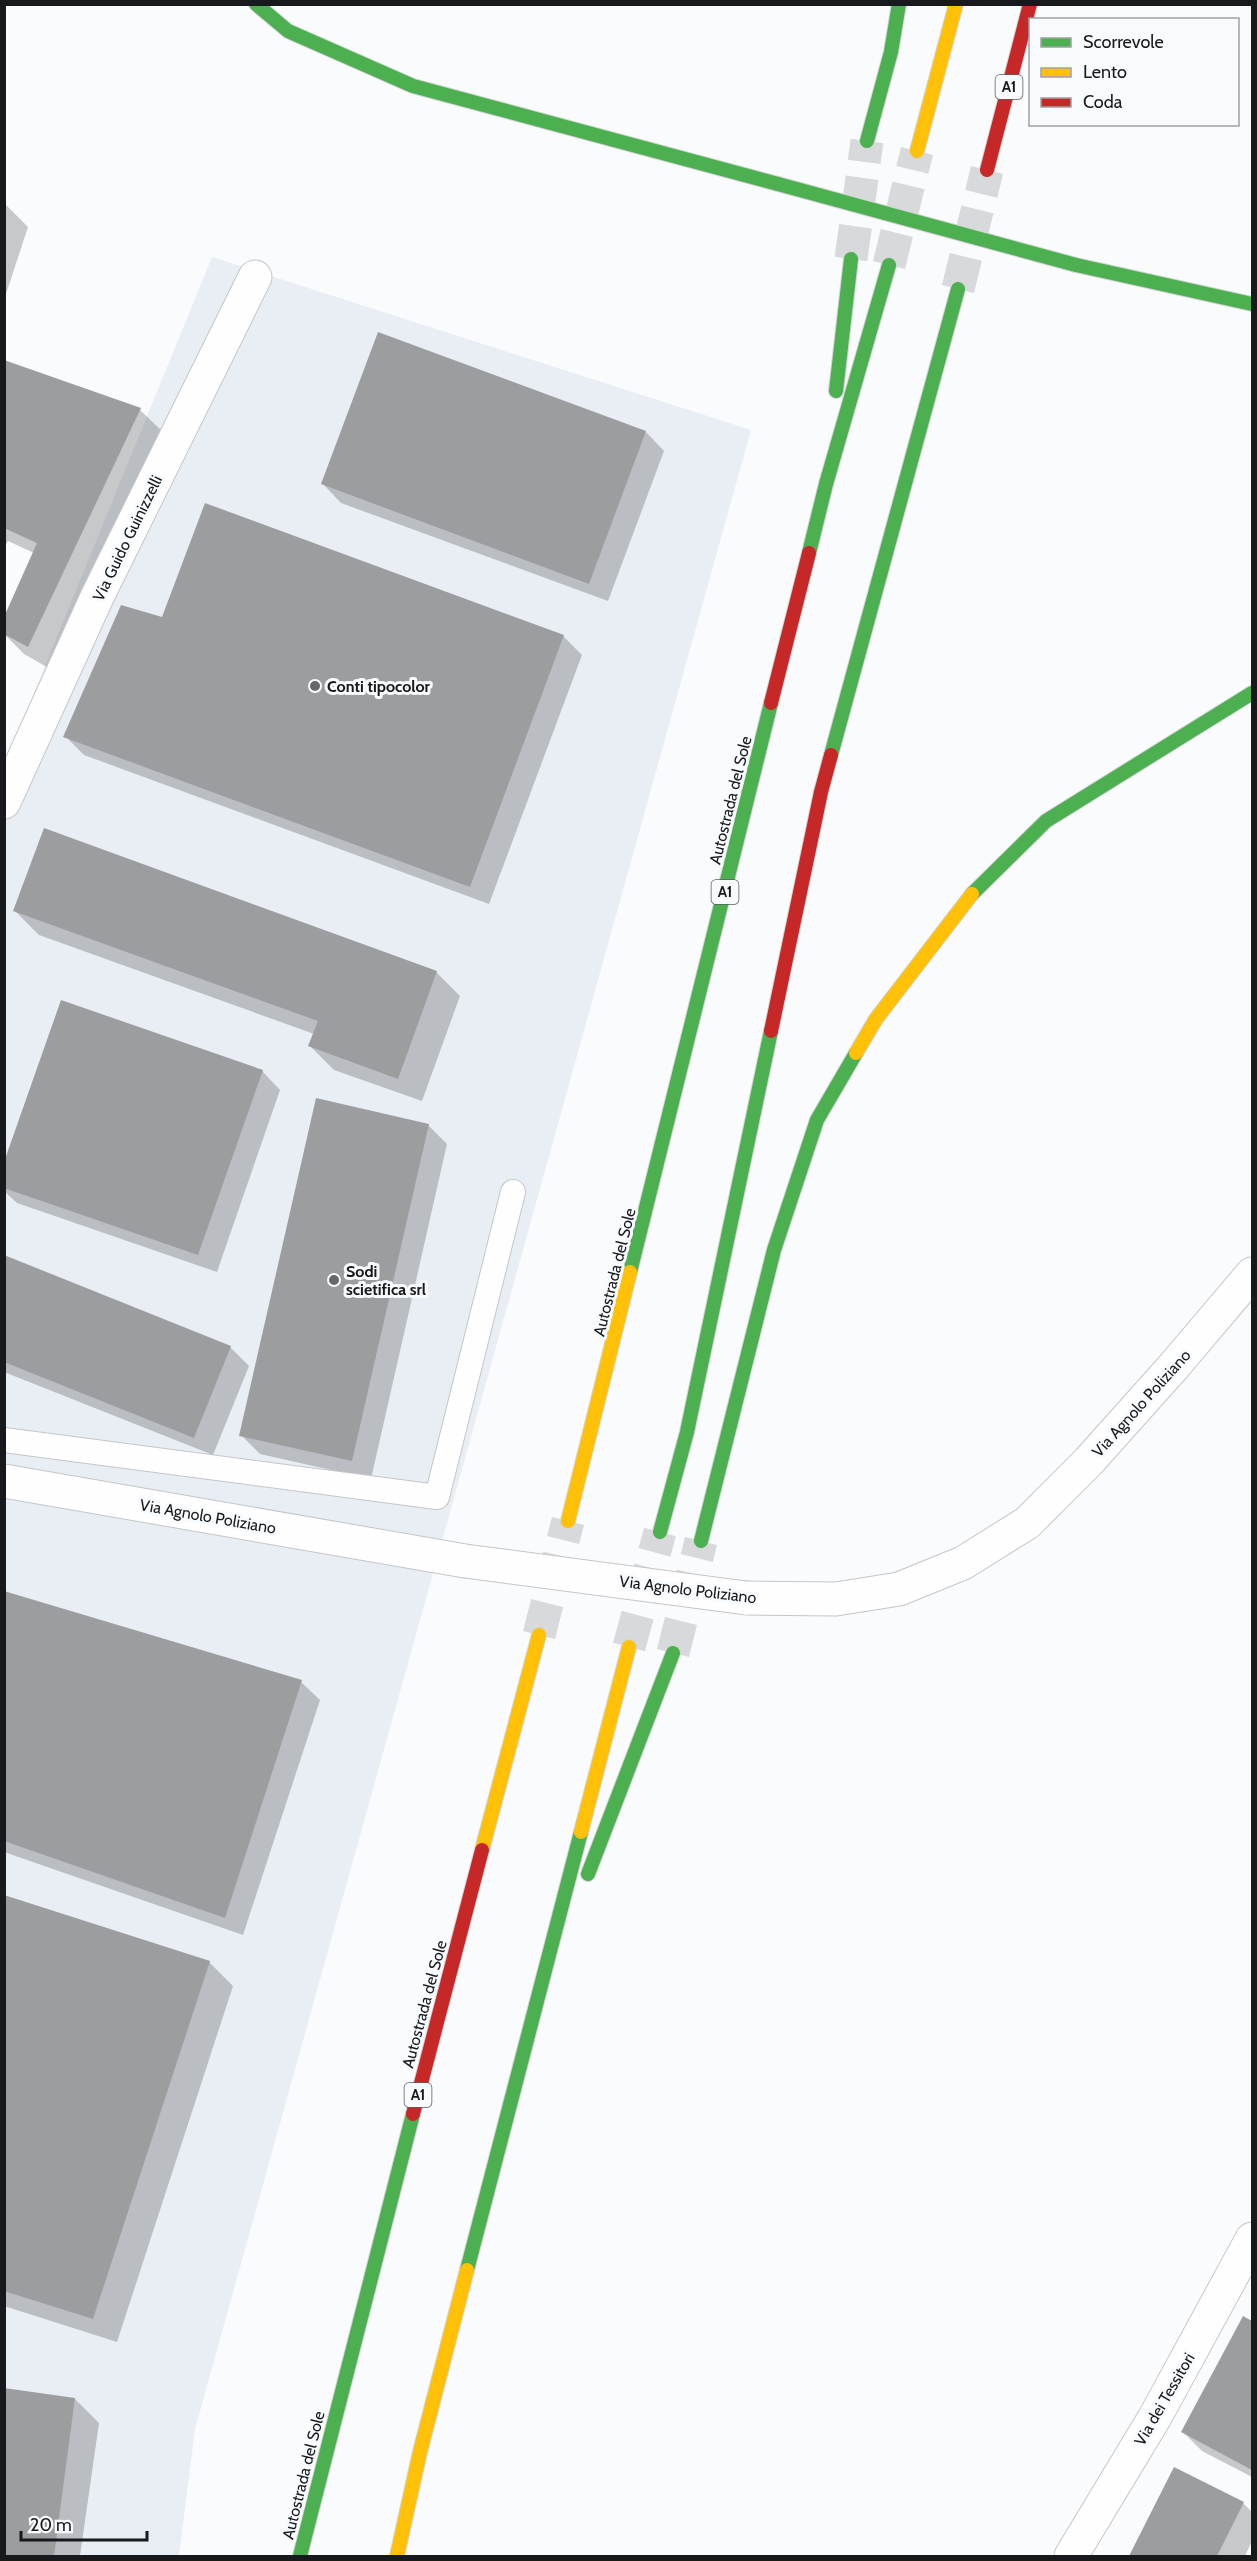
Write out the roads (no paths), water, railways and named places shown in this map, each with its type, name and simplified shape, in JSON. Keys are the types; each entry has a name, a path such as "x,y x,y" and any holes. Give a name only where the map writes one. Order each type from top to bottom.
{"highway":[{"path":"256,4 288,31 413,86 1076,265 1252,304"},
{"path":"867,141 891,52 899,4"},
{"path":"917,151 956,4"},
{"name":"A1","path":"987,170 1030,4"},
{"path":"826,484 851,259"},
{"name":"Autostrada del Sole","path":"568,1521 826,484 889,265"},
{"path":"660,1532 687,1432 821,792 958,289"},
{"path":"701,1541 774,1250 817,1120 876,1019 963,903 1046,821 1252,693"},
{"name":"Autostrada del Sole","path":"300,2556 440,2007 539,1635"},
{"path":"397,2556 420,2452 629,1647"},
{"path":"585,1884 673,1653"},
{"path":"530,2027 576,1906"}],"street":[{"name":"Via Guido Guinizzelli","path":"4,802 92,608 255,277"},
{"name":"Via Agnolo Poliziano","path":"4,1481 465,1561 746,1598 836,1599 899,1588 963,1563 1027,1523 1089,1461 1252,1274"},
{"name":"Via dei Tessitori","path":"1071,2556 1155,2417 1252,2239"}],"lane":[{"path":"4,1440 436,1497 513,1192"}],"tunnel":[{"path":"851,259 867,141"},
{"path":"889,265 917,151"},
{"path":"958,289 987,170"},
{"path":"539,1635 568,1521"},
{"path":"629,1647 660,1532"},
{"path":"673,1653 701,1541"}],"place":[{"name":"Conti tipocolor","path":"315,686"},
{"name":"Sodi scietifica srl","path":"334,1280"}]}
